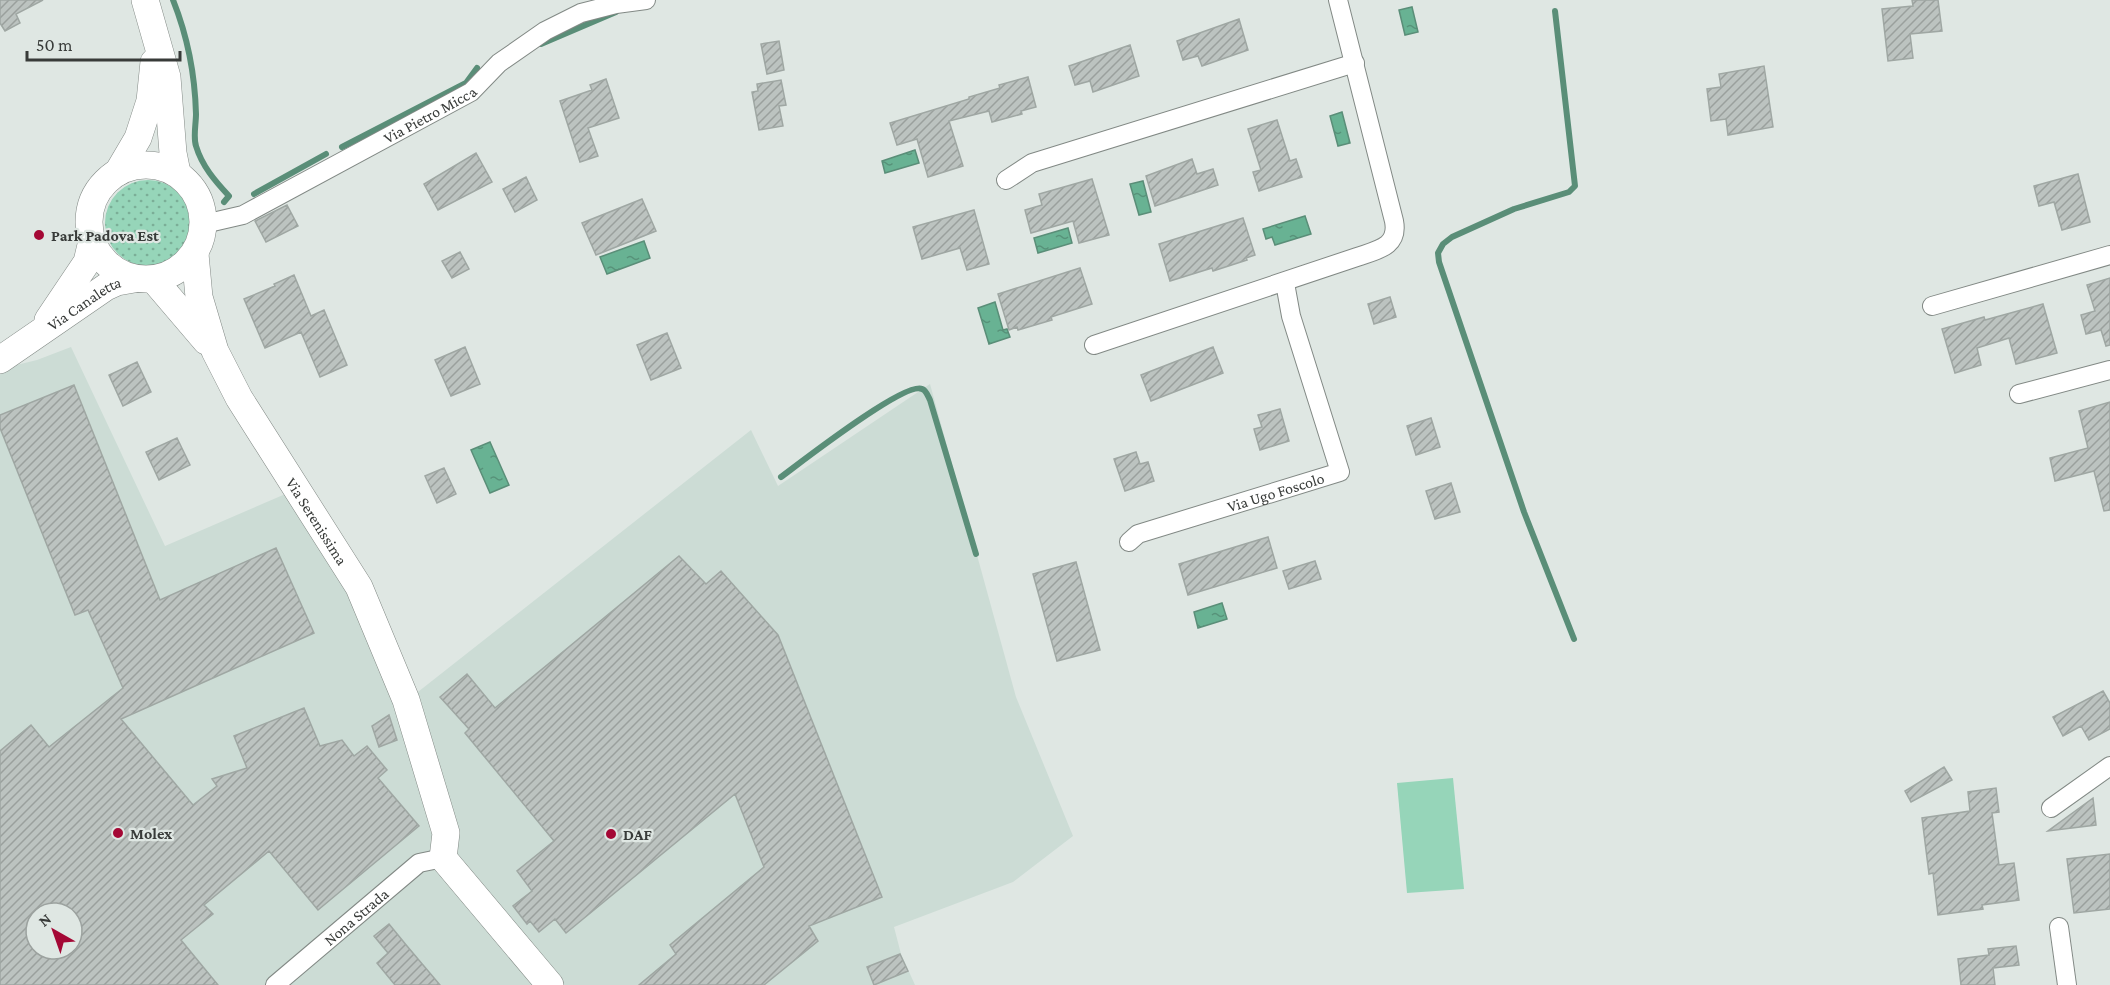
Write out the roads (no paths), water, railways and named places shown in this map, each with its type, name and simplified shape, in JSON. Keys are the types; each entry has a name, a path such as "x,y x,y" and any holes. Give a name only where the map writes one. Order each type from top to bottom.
{"street":[{"path":"146,0 167,77 172,153 177,173"},
{"name":"Via Pietro Micca","path":"204,224 243,215 471,92 498,63 546,31 582,13 616,4 646,0"},
{"path":"1094,345 1381,248 1389,244 1394,237 1396,230 1394,221 1338,0"},
{"path":"118,172 138,138 150,101 157,43"},
{"path":"1006,180 1032,163 1355,63"},
{"path":"92,241 89,221 93,202 103,185 118,172 132,166 163,167 177,173 192,187 201,204 204,224"},
{"name":"Via Serenissima","path":"204,224 195,254 199,297 215,351 239,398 359,587 406,700 446,833 443,858"},
{"name":"Via Serenissima","path":"92,241 101,258 108,265 116,272 144,279 215,351"},
{"name":"Via Canaletta","path":"39,335 87,262 92,241"},
{"path":"144,279 170,275 184,266 195,254"},
{"path":"1932,306 2110,255"},
{"name":"Via Canaletta","path":"0,360 106,287 117,282 144,279"},
{"name":"Via Ugo Foscolo","path":"1129,542 1138,534 1340,472 1291,316 1285,282"},
{"path":"2019,394 2110,370"},
{"path":"2051,808 2110,766"},
{"path":"443,858 550,985"},
{"name":"Nona Strada","path":"275,985 418,863 443,858"},
{"path":"2060,927 2067,985"}],"water":[{"path":"1412,7 1418,32 1405,35 1399,10"},
{"path":"1342,112 1350,143 1338,146 1330,116"},
{"path":"915,150 919,163 885,173 882,161"},
{"path":"1143,181 1151,212 1139,215 1130,184"},
{"path":"1305,216 1311,234 1275,245 1272,237 1266,239 1263,229"},
{"path":"1068,228 1072,243 1038,253 1034,238"},
{"path":"644,241 650,258 607,274 600,257"},
{"path":"995,302 1003,330 1007,329 1010,337 989,344 978,308"},
{"path":"490,442 509,485 490,493 471,450"},
{"path":"1222,603 1227,619 1198,628 1194,612"}],"waterway":[{"path":"173,0 186,41 192,70 196,146 205,167 229,196 224,202"},
{"path":"1555,11 1575,186 1569,192 1514,209 1452,237 1443,244 1438,253 1439,262 1524,512 1574,639"},
{"path":"541,44 616,12"},
{"path":"342,147 466,83 477,68"},
{"path":"254,194 326,154"},
{"path":"781,477 829,441 895,397 912,390 922,389 930,400 976,554"}],"place":[{"name":"Park Padova Est","path":"39,235"},
{"name":"Molex","path":"118,833"},
{"name":"DAF","path":"611,834"}]}
